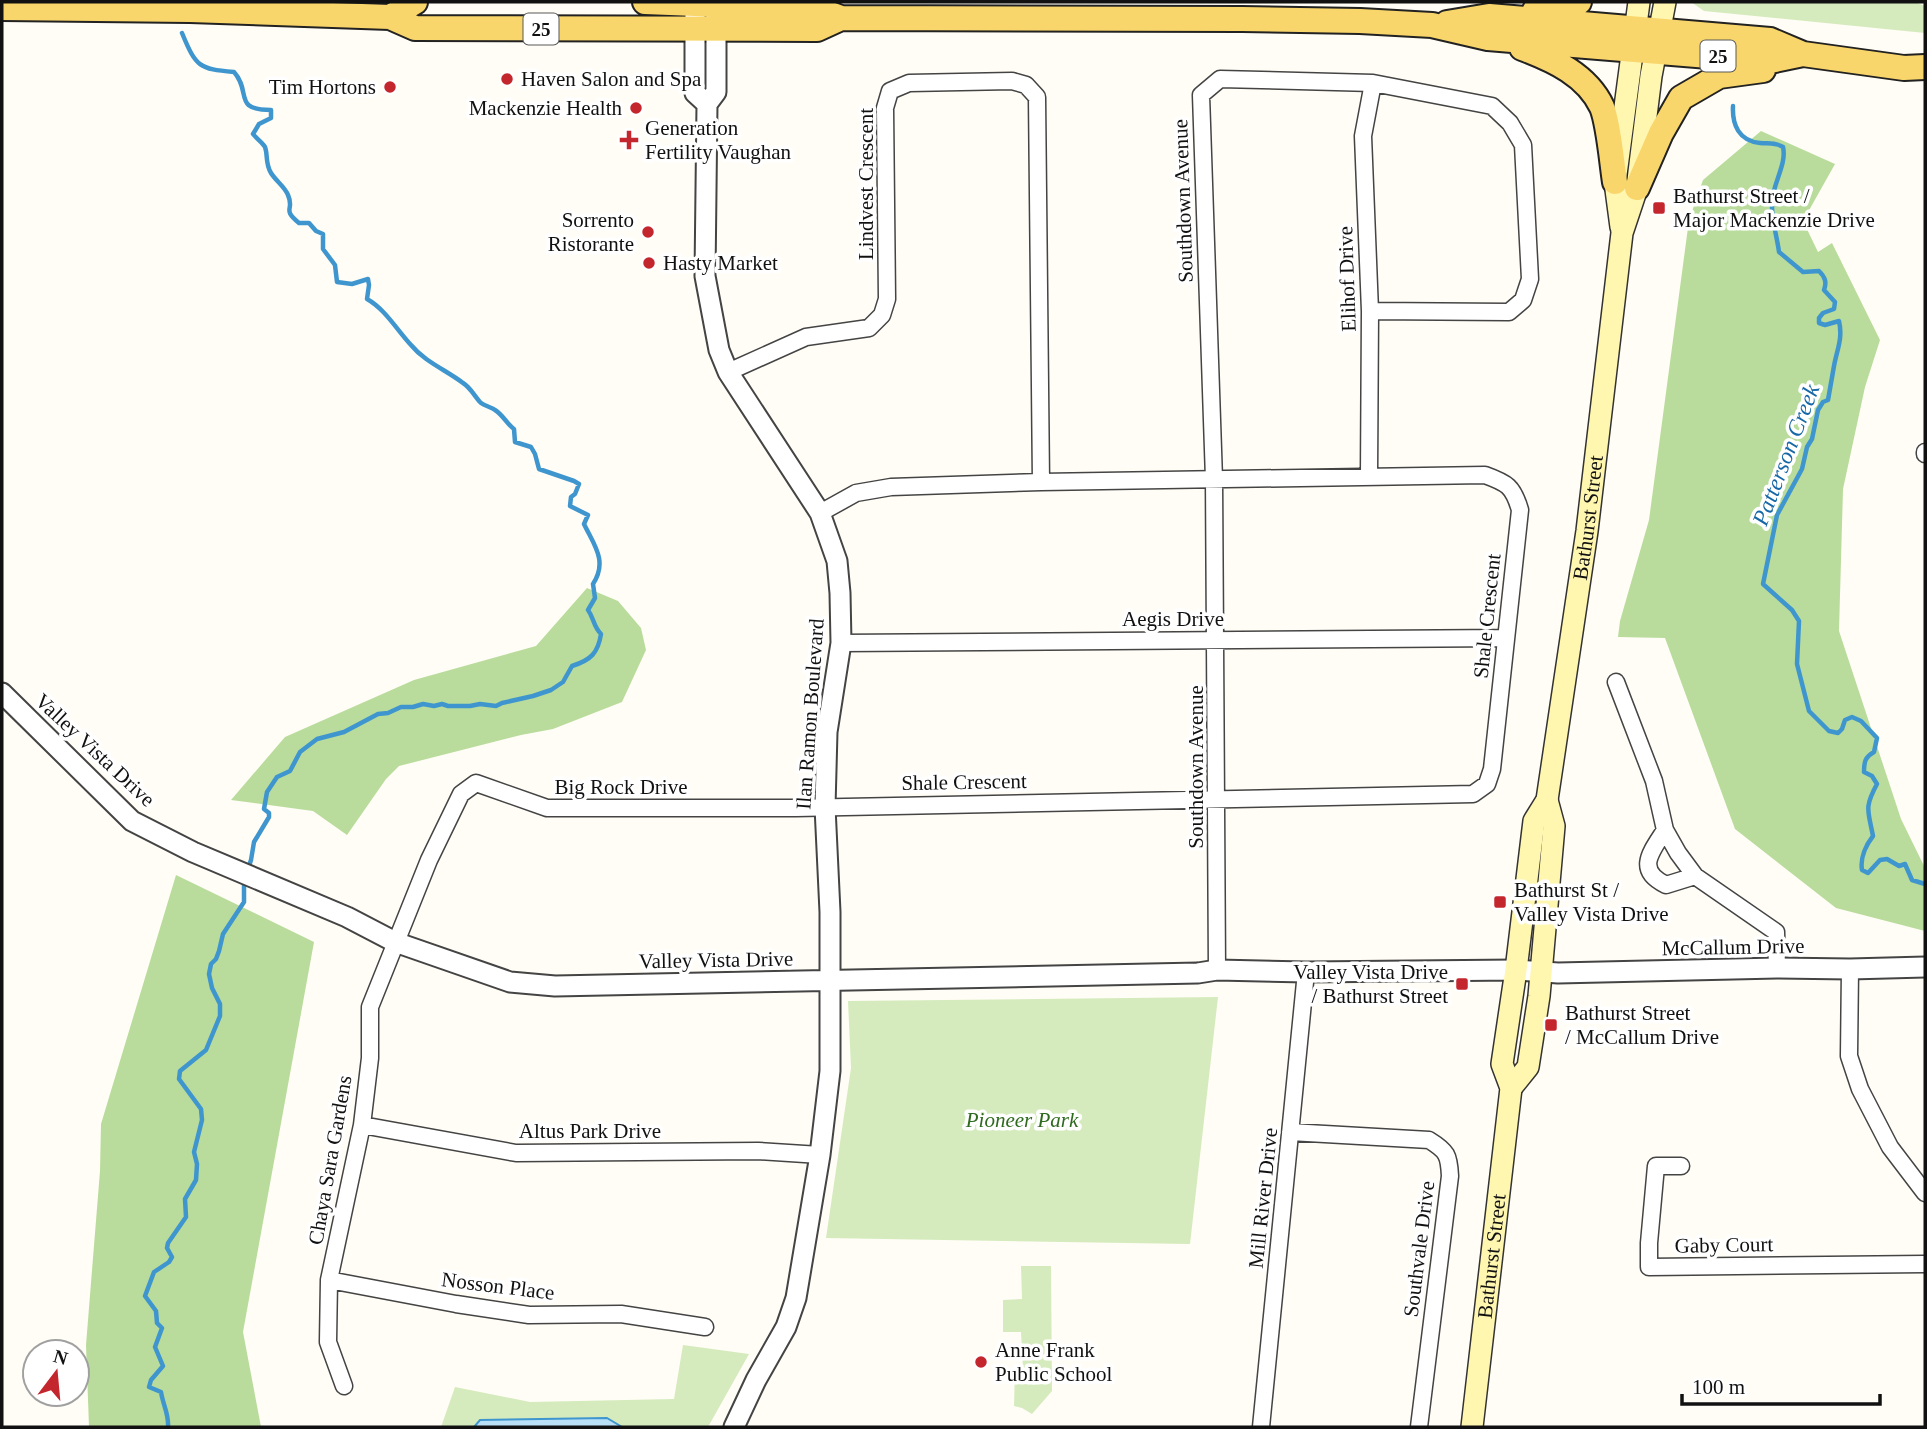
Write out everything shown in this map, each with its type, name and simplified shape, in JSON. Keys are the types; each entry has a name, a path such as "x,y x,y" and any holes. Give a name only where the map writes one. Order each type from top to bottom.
{"main road":[{"path":"390,17 415,2"},
{"name":"25","path":"645,2 705,11"},
{"path":"1494,27 1579,2"},
{"name":"Bathurst Street","path":"1472,1427 1511,1088 1502,1064 1534,821 1547,800 1587,531 1626,185 1646,40 1639,2"},
{"name":"Bathurst Street","path":"1646,40 1665,2"},
{"name":"25","path":"2,8 190,10 390,17 415,28 705,11 817,9 841,18 1360,21 1432,25 1488,38 1494,27 1646,40 1770,61 1803,54 1904,68 1925,67"},
{"path":"1494,27 1554,60 1586,83 1602,108 1626,185"},
{"path":"1626,185 1681,99 1720,76 1761,70 1778,71 1868,63"},
{"name":"Bathurst Street","path":"1511,1088 1528,1067 1541,972 1554,826 1547,800"}],"street":[{"name":"Ilan Ramon Boulevard","path":"705,11 695,93 707,104 705,276 719,350 728,372 820,513 837,561 840,593 841,643 827,732 825,807 830,912 830,1071 820,1155 796,1297 786,1326 734,1427"},
{"name":"Southdown Avenue","path":"1217,970 1214,479 1201,95 1220,79 1373,83 1492,106 1510,123 1523,145 1530,279 1524,300 1508,312 1370,311"},
{"name":"Lindvest Crescent","path":"728,372 806,337 869,328 882,315 887,299 885,108 890,91 909,83 1012,80 1026,85 1037,97 1041,482"},
{"name":"Elihof Drive","path":"1369,476 1370,311 1363,136 1373,83"},
{"name":"Shale Crescent","path":"820,513 856,493 891,487 1485,475 1506,483 1516,495 1520,510 1492,769 1487,784 1473,794 825,807"},
{"name":"Aegis Drive","path":"841,643 1506,638"},
{"path":"1616,682 1654,780 1665,830 1695,876 1776,932 1777,968"},
{"name":"Valley Vista Drive","path":"2,693 132,821 193,852 346,917 395,942 510,982 544,985 1198,973 1217,970 1516,970"},
{"name":"Big Rock Drive","path":"395,942 429,860 461,794 475,783 547,808 825,807"},
{"path":"1665,830 1650,853 1647,866 1653,879 1666,885 1695,876"},
{"name":"Chaya Sara Gardens","path":"344,1386 328,1342 329,1280 362,1125 370,1058 370,1007 395,942"},
{"name":"McCallum Drive","path":"1516,970 1666,972 1925,967"},
{"path":"1850,969 1849,1056 1860,1088 1890,1147 1925,1193"},
{"name":"Mill River Drive","path":"1261,1427 1306,972"},
{"name":"Altus Park Drive","path":"362,1125 516,1153 758,1151 820,1155"},
{"name":"Southvale Drive","path":"1290,1132 1429,1140 1441,1147 1449,1157 1450,1176 1419,1427"},
{"name":"Gaby Court","path":"1681,1166 1656,1166 1649,1267 1925,1264"},
{"name":"Nosson Place","path":"329,1280 529,1315 621,1314 705,1326"}],"green space":[{"path":"1691,2 1915,2 1925,6 1925,33 1704,11"},
{"path":"1761,131 1835,164 1803,221 1818,252 1832,243 1880,340 1865,387 1843,489 1839,631 1901,819 1925,868 1925,931 1836,908 1735,829 1665,638 1618,637 1620,621 1649,520 1689,220 1703,180"},
{"path":"587,588 618,601 641,628 646,650 622,702 553,729 399,766 386,779 347,835 313,811 231,800 285,737 414,680 536,646"},
{"path":"176,875 314,942 243,1332 261,1427 89,1427 91,1338 87,1338 100,1171 101,1124"},
{"name":"Pioneer Park","path":"1218,997 1190,1244 826,1238 851,1068 848,1001"},
{"path":"1021,1266 1051,1266 1052,1391 1032,1414 1014,1406 1015,1369 1023,1369 1021,1332 1003,1332 1003,1300 1022,1299"},
{"path":"683,1345 749,1354 708,1427 441,1427 455,1387 530,1402 674,1399"}],"water":[{"path":"607,1418 622,1427 474,1427 480,1420"}],"waterway":[{"path":"182,33 191,53 200,64 234,72 247,103 251,107 271,110 271,118 259,124 253,134 265,147 269,169 288,195 291,215 299,223 309,223 323,234 323,249 335,265 337,282 352,284 368,279 367,299 385,314 417,351 466,385 481,403 500,414 514,429 515,442 531,447 539,469 579,484 571,497 570,506 588,515 584,524 599,560 593,584 595,598 588,610 601,634 600,641 592,655 572,666 563,682 551,690 496,706 423,704 401,707 378,714 344,732 317,739 300,752 290,771 277,777 267,792 264,809 269,813 269,817 254,842 248,869"},
{"name":"Patterson Creek","path":"1733,106 1734,120 1742,135 1753,142 1783,147 1783,160 1772,202 1779,252 1803,272 1821,273 1825,282 1824,290 1835,302 1834,309 1823,313 1819,323 1825,325 1839,321 1840,327 1828,400 1823,402 1818,410 1802,469 1777,515 1763,584 1792,610 1799,621 1797,664 1809,711 1829,731 1838,733 1845,720 1852,717 1861,721 1877,738 1874,752 1864,765 1864,772 1872,776 1877,784 1868,809 1873,836 1864,852 1862,870 1868,873 1880,860 1887,859 1899,866 1905,864 1912,880 1925,884"},
{"path":"168,1427 161,1392 149,1387 151,1380 163,1366 155,1347 162,1328 157,1323 156,1311 145,1296 154,1272 172,1257 167,1248 168,1243 186,1217 185,1199 196,1180 197,1164 194,1152 202,1120 201,1109 179,1079 180,1071 206,1050 220,1016 220,1004 209,974 223,934 244,902 244,881"}],"place":[{"name":"Haven Salon and Spa","path":"507,79"},
{"name":"Tim Hortons","path":"390,87"},
{"name":"Mackenzie Health","path":"636,108"},
{"name":"Generation Fertility Vaughan","path":"629,140"},
{"name":"Bathurst Street / Major Mackenzie Drive","path":"1659,208"},
{"name":"Sorrento Ristorante","path":"648,232"},
{"name":"Hasty Market","path":"649,263"},
{"name":"Bathurst St / Valley Vista Drive","path":"1500,902"},
{"name":"Valley Vista Drive / Bathurst Street","path":"1462,984"},
{"name":"Bathurst Street / McCallum Drive","path":"1551,1025"},
{"name":"Anne Frank Public School","path":"981,1362"}]}
